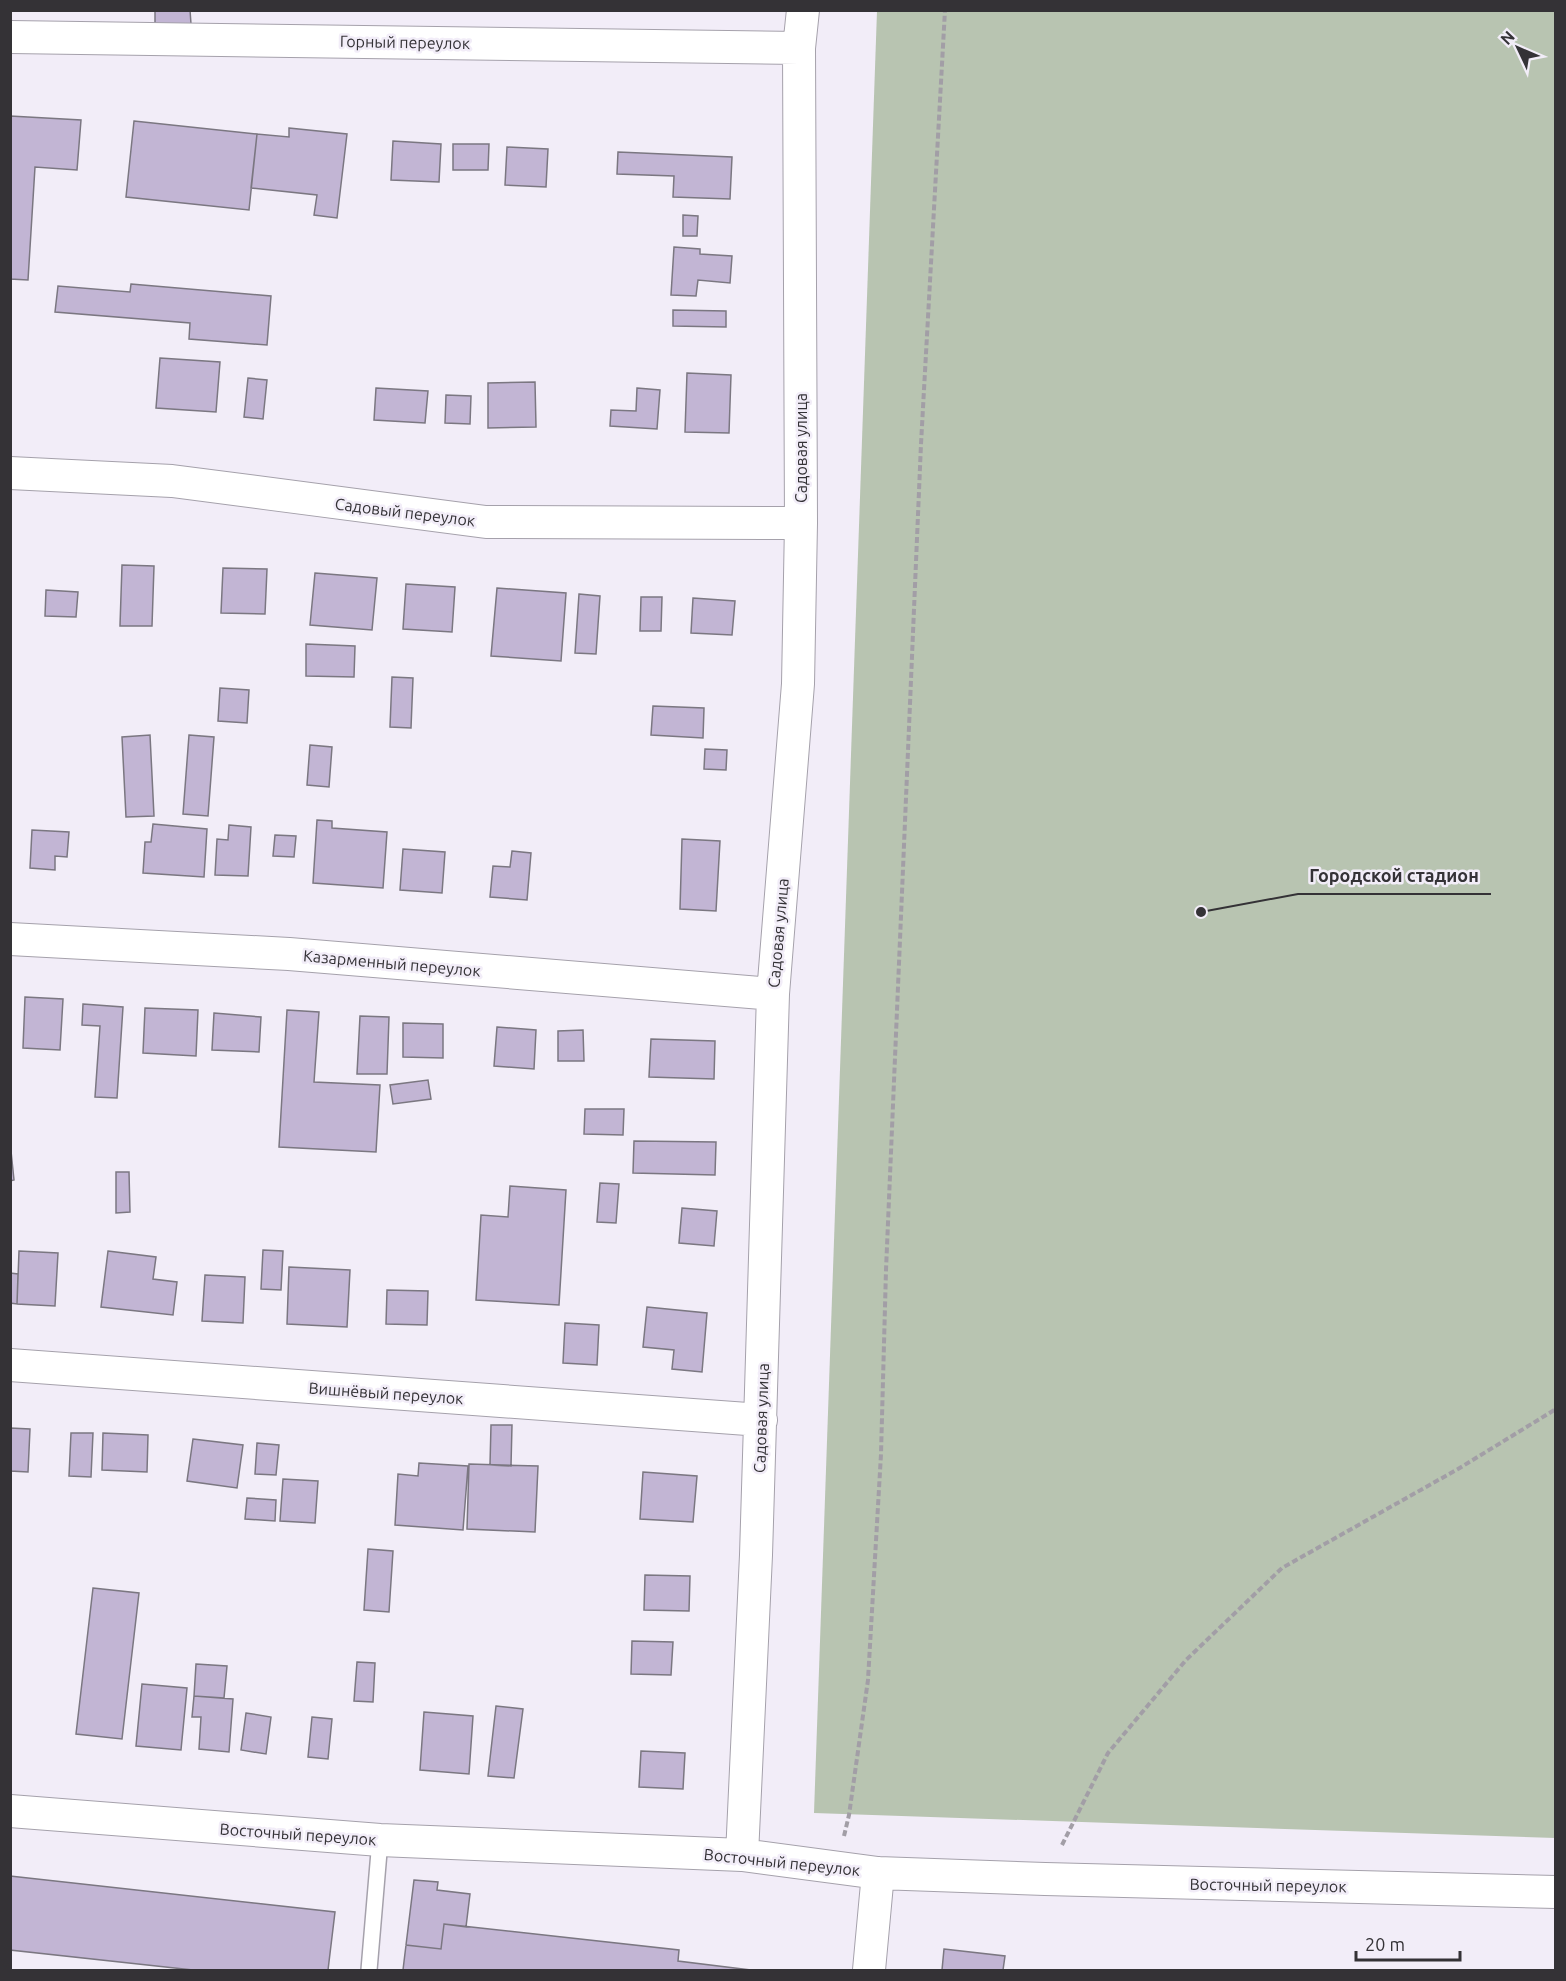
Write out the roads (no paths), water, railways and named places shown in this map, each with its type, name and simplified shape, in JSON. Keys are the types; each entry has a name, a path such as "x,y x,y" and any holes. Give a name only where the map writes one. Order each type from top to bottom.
{"street":[{"name":"Садовая улица","path":"742,1855 756,1567 772,994 798,684 801,523 799,48 803,10"},
{"name":"Горный переулок","path":"10,36 799,48"},
{"name":"Садовый переулок","path":"10,473 172,481 486,522 801,523"},
{"name":"Казарменный переулок","path":"10,939 289,954 772,994"},
{"name":"Вишнёвый переулок","path":"10,1365 760,1420"},
{"name":"Восточный переулок","path":"10,1811 380,1840 742,1855 878,1873 1556,1892"},
{"path":"868,1971 878,1873"}],"lane":[{"path":"369,1971 380,1840"}],"place":[{"name":"Городской стадион","path":"1201,912"}]}
